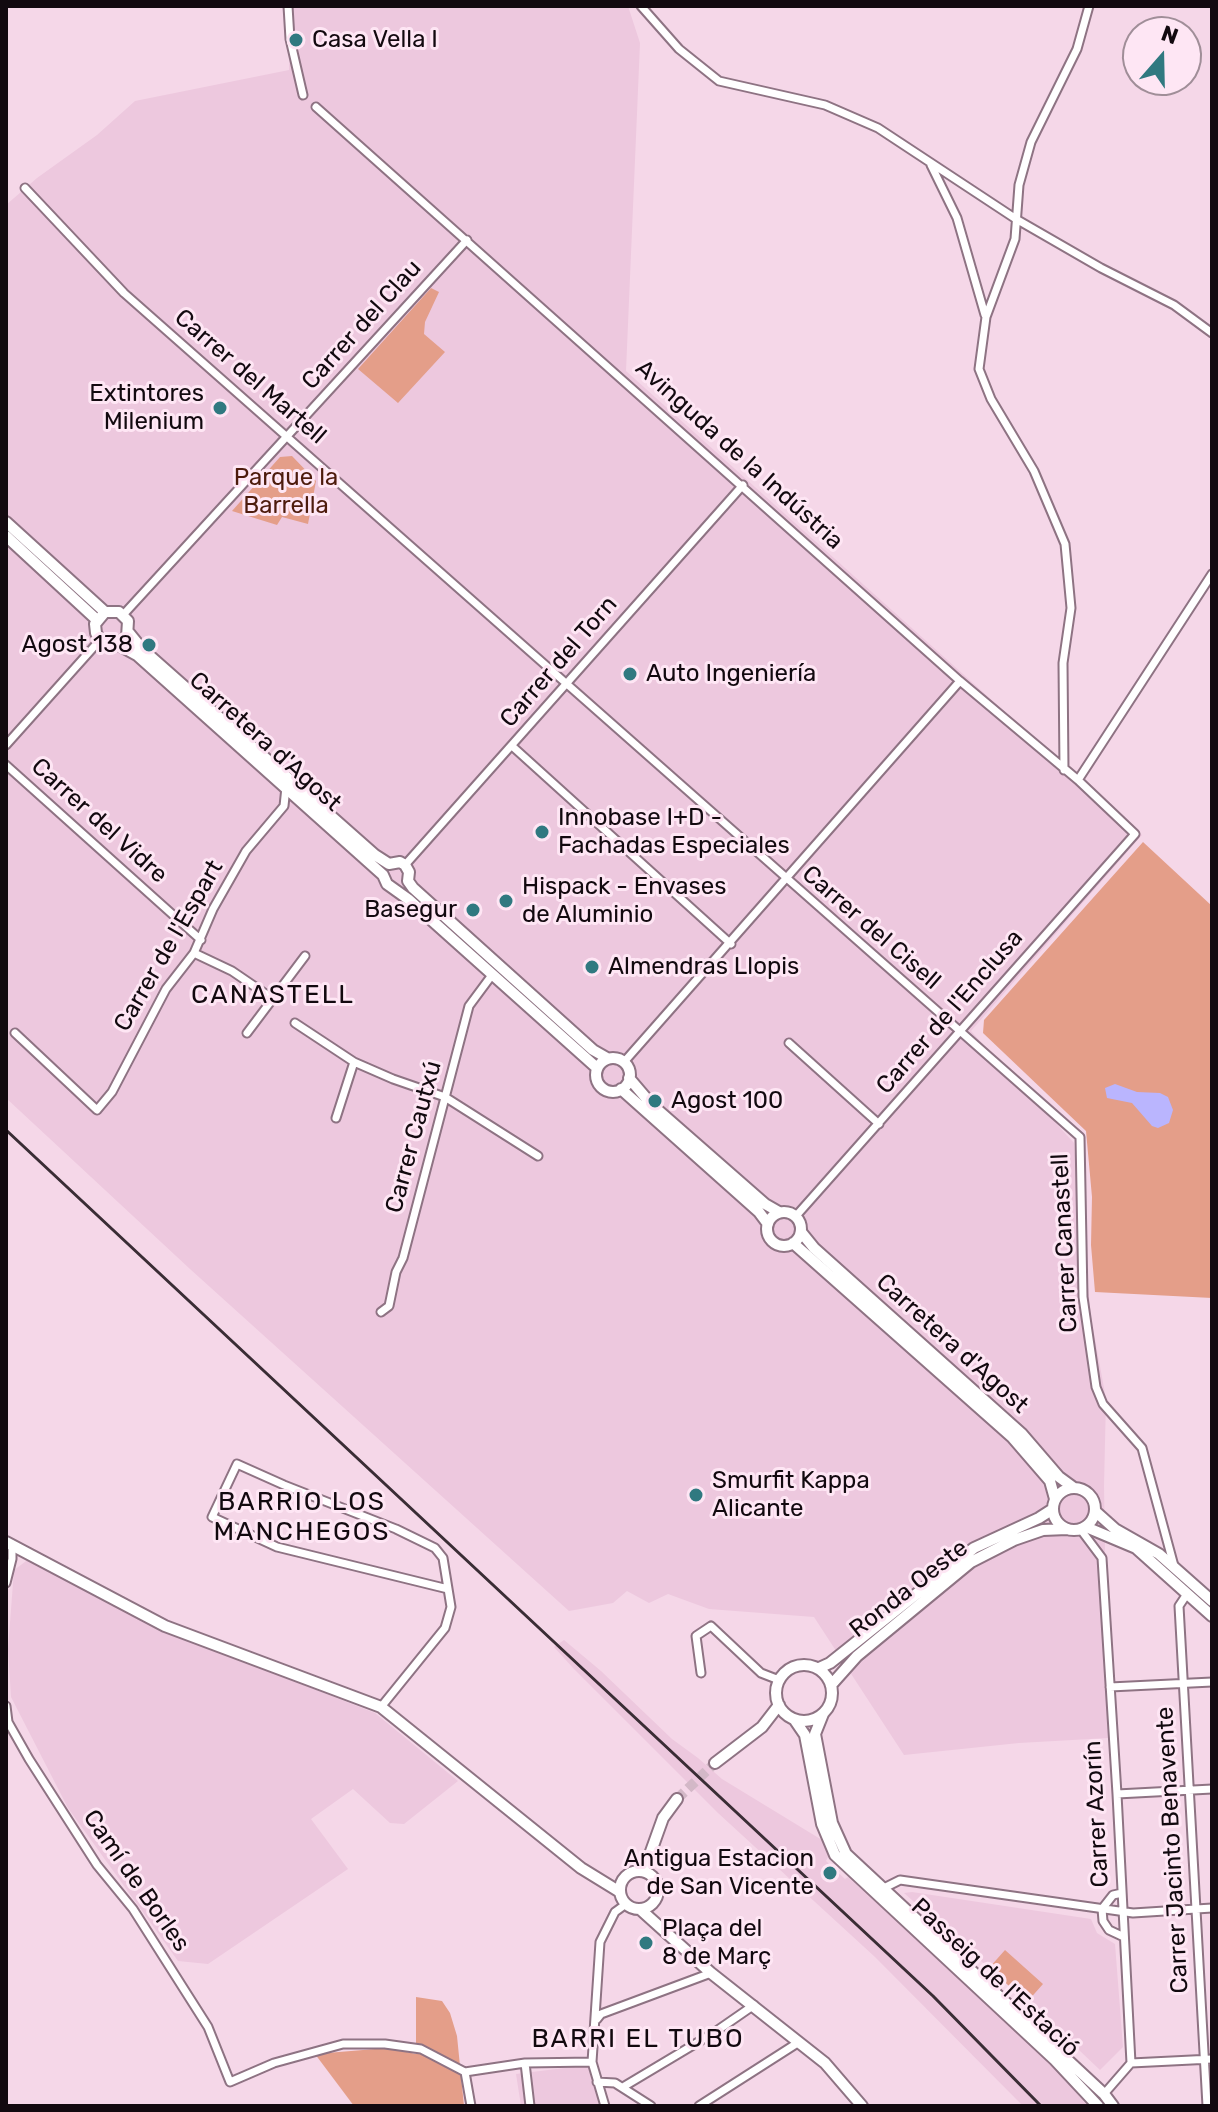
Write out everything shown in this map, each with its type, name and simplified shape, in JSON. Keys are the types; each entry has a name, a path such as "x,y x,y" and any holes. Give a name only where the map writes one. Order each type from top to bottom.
{"main road":[{"path":"6,522 101,616"},
{"path":"7,539 101,616"},
{"path":"115,611 123,615 128,621 129,633 124,640 108,644 100,640 95,628 101,616 115,611"},
{"name":"Carretera d'Agost","path":"129,633 142,649 375,855 389,864"},
{"name":"Carretera d'Agost","path":"117,644 137,655 383,875"},
{"path":"395,888 408,881 409,872 405,865 394,862 389,864 383,875 387,884 597,1068"},
{"path":"408,881 593,1050 607,1058 624,1062 629,1078 652,1105 765,1204 779,1212 796,1216 801,1232 793,1243 782,1245 772,1240 768,1224 759,1212 621,1089"},
{"path":"607,1058 597,1068 596,1079 601,1087 611,1092 621,1089 629,1078"},
{"path":"768,1224 779,1212"},
{"name":"Carretera d'Agost","path":"801,1232 814,1248 1014,1426 1059,1477 1074,1488"},
{"name":"Carretera d'Agost","path":"793,1243 1012,1437 1050,1481 1054,1504"},
{"path":"1083,1528 1093,1521 1095,1503 1090,1495 1074,1488 1063,1491 1054,1504 1057,1521 1067,1529 1083,1528 1136,1548 1212,1616"},
{"name":"Ronda Oeste","path":"779,1680 788,1669 798,1665 819,1668 830,1663 974,1548 1039,1518 1054,1504"},
{"path":"1096,1512 1115,1529 1159,1554 1212,1601"},
{"name":"Ronda Oeste","path":"884,1888 846,1854 832,1823 815,1734 831,1704 832,1684 857,1656 971,1562 1014,1540 1043,1530 1067,1529"},
{"path":"9,1543 165,1626 381,1707 581,1868 620,1892 626,1904 641,1910 711,1973 825,2063 862,2106"},
{"path":"819,1668 832,1684"},
{"path":"779,1680 776,1693 779,1705 791,1718"},
{"path":"715,1763 762,1727 779,1705"},
{"path":"762,1727 791,1718 808,1721 823,1714"},
{"name":"Passeig de l'Estació","path":"791,1718 805,1735 822,1824 835,1855 1055,2060 1098,2106"},
{"path":"645,1873 663,1818 677,1799"},
{"path":"597,1876 624,1878 633,1872 645,1873 658,1887 658,1896 653,1905 641,1910"},
{"path":"620,1892 624,1878"},
{"name":"Passeig de l'Estació","path":"884,1888 1104,2094 1113,2106"},
{"path":"653,1905 659,1927"}],"street":[{"path":"288,6 290,39 303,95"},
{"path":"641,6 679,49 719,81 825,105 878,128 1016,219 1101,268 1174,305 1212,333"},
{"path":"1064,770 1063,663 1071,608 1065,544 1034,471 991,399 979,369 986,317 1015,239 1019,185 1031,142 1077,49 1089,6"},
{"name":"Avinguda de la Indústria","path":"316,107 960,681 1078,780 1135,834"},
{"path":"929,162 957,218 986,317"},
{"name":"Carrer del Martell","path":"25,188 124,293 566,682"},
{"name":"Carrer del Clau","path":"123,615 467,240"},
{"name":"Carrer del Torn","path":"405,865 743,485"},
{"path":"1078,780 1212,574"},
{"path":"6,745 100,640"},
{"path":"624,1062 960,681"},
{"name":"Carrer del Cisell","path":"566,682 1080,1137"},
{"path":"512,746 731,944"},
{"name":"Carrer del Vidre","path":"6,765 201,940"},
{"path":"286,787 284,806 303,803"},
{"name":"Carrer de l'Espart","path":"15,1033 97,1110 112,1092 166,989 194,953 213,909 246,851 284,806"},
{"name":"Carrer de l'Enclusa","path":"796,1216 1135,834"},
{"path":"194,953 232,971 273,999"},
{"path":"247,1033 305,956"},
{"name":"Carrer Cautxú","path":"381,1312 389,1306 396,1272 403,1258 469,1006 492,975"},
{"path":"295,1023 354,1062 445,1097 538,1156"},
{"path":"789,1043 879,1124"},
{"path":"336,1118 354,1062"},
{"name":"Carrer Canastell","path":"1080,1137 1083,1297 1096,1387 1103,1404 1142,1448 1174,1567"},
{"path":"381,1707 445,1628 451,1607 443,1558 435,1548 237,1464 212,1517 277,1547 448,1589"},
{"name":"Carrer Azorín","path":"1083,1528 1102,1558 1131,2063"},
{"path":"6,1583 12,1559 9,1543"},
{"name":"Carrer Jacinto Benavente","path":"1187,1594 1179,1606 1208,2060 1207,2106"},
{"path":"701,1673 696,1636 711,1626 761,1673 779,1680"},
{"path":"1110,1687 1212,1682"},
{"name":"Camí de Borles","path":"6,1706 8,1722 29,1759 97,1865 133,1909 208,2027 230,2082 274,2063 343,2044 385,2044 421,2049 465,2072"},
{"path":"1117,1794 1212,1789"},
{"path":"884,1888 900,1880 1123,1912 1212,1908"},
{"path":"1122,1893 1113,1895 1102,1909 1103,1921 1109,1930 1124,1937"},
{"path":"605,2106 592,2062 600,1942 615,1912 626,1904"},
{"path":"595,2021 601,2014 711,1973"},
{"path":"619,2085 715,2032 754,2005"},
{"path":"699,2106 799,2042"},
{"path":"1104,2094 1131,2063 1208,2060"},
{"path":"471,2106 465,2072 525,2063 592,2062"},
{"path":"525,2063 530,2106"},
{"path":"597,2082 619,2085 651,2106"}],"shaded area":[{"path":"291,6 628,6 640,43 626,371 1142,835 971,1031 1074,1143 1091,1317 1106,1399 1104,1486 1108,1738 1019,1743 904,1755 814,1617 709,1609 668,1594 649,1603 627,1591 613,1603 569,1611 190,1269 6,1098 6,205 37,178 97,135 135,101 289,70"},
{"path":"1115,1084 1137,1092 1160,1093 1168,1097 1173,1110 1169,1123 1158,1128 1152,1126 1132,1103 1107,1098 1105,1088"},
{"path":"29,1559 169,1632 375,1713 458,1781 404,1824 390,1823 353,1789 311,1819 348,1869 208,1964 178,1961 68,1808 11,1697 8,1649 14,1570"},
{"path":"564,1640 672,1739 722,1779 822,1840 829,1855 826,1861 845,1879 848,1877 1041,2053 1088,2106 1023,2106 875,1957 718,1813 573,1668 554,1647"},
{"path":"904,1893 1091,1919 1097,1933 1115,1944 1123,2047 1100,2070"},
{"path":"588,2065 600,2106 521,2106 516,2074"}],"green space":[{"path":"431,288 439,292 425,322 424,334 445,352 398,403 358,369"},
{"name":"Parque la Barrella","path":"292,456 316,481 308,524 282,517 277,525 232,511 280,457"},
{"path":"1143,842 1212,906 1212,1298 1095,1292 1086,1131 983,1033 984,1020"},
{"path":"1005,1950 1043,1984 1027,2002 989,1968"},
{"path":"416,1997 442,2001 450,2013 457,2036 464,2106 354,2106 315,2054 387,2048 416,2054"}],"tunnel":[{"path":"677,1799 715,1763"}],"railway":[{"path":"6,1130 933,1996 1041,2106"}],"place":[{"name":"Casa Vella I","path":"296,40"},
{"name":"Extintores Milenium","path":"220,408"},
{"name":"Agost 138","path":"149,645"},
{"name":"Auto Ingeniería","path":"630,674"},
{"name":"Innobase I+D - Fachadas Especiales","path":"542,832"},
{"name":"Hispack - Envases de Aluminio","path":"506,901"},
{"name":"Basegur","path":"473,910"},
{"name":"Almendras Llopis","path":"592,967"},
{"name":"Agost 100","path":"655,1101"},
{"name":"Smurfit Kappa Alicante","path":"696,1495"},
{"name":"Antigua Estacion de San Vicente","path":"830,1873"},
{"name":"Plaça del 8 de Març","path":"646,1943"}],"district":[{"name":"CANASTELL","path":"273,995"},
{"name":"BARRIO LOS MANCHEGOS","path":"302,1517"},
{"name":"BARRI EL TUBO","path":"638,2039"}]}
